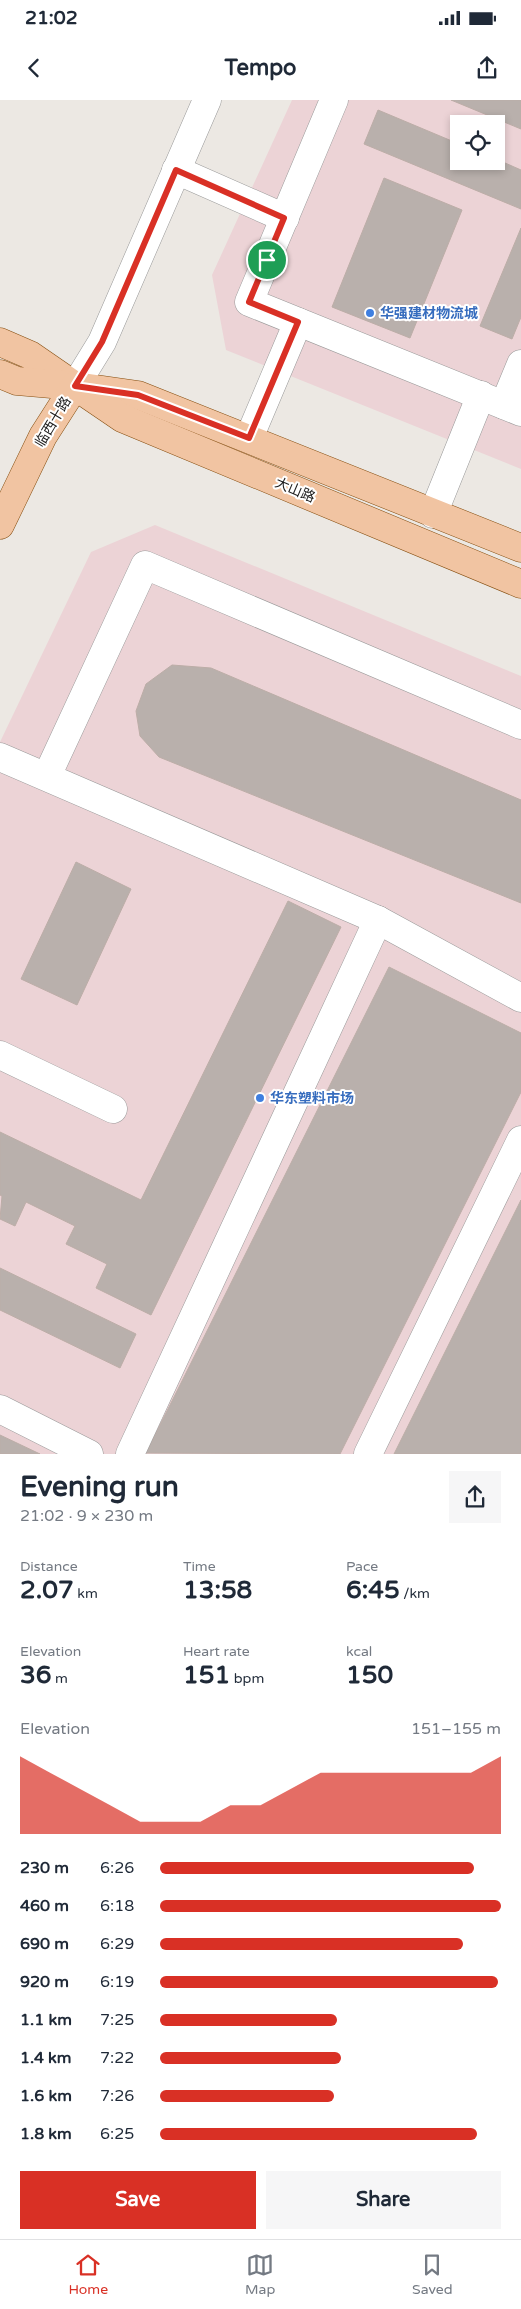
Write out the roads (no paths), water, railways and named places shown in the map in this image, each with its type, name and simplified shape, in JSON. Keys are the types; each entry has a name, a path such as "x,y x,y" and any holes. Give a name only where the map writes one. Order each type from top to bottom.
{"main road":[{"name":"大山路","path":"0,342 30,355 122,418 521,584"},
{"name":"大山路","path":"0,374 17,381 75,386 138,395 521,548"},
{"name":"临西十路","path":"0,526 43,436 75,386"}],"street":[{"name":"临西十路","path":"75,386 102,342 207,100"},
{"path":"334,100 249,302 502,404"},
{"path":"176,170 284,218"},
{"path":"249,438 298,322"},
{"path":"433,514 502,404 521,364"},
{"path":"46,776 144,565 521,725"},
{"path":"0,757 378,920 521,998"},
{"path":"130,1454 378,920"},
{"path":"0,1055 113,1110"},
{"path":"368,1454 521,1140"},
{"path":"0,1409 90,1454"}],"place":[{"name":"华强建材物流城","path":"370,313"},
{"name":"华东塑料市场","path":"260,1098"}]}
